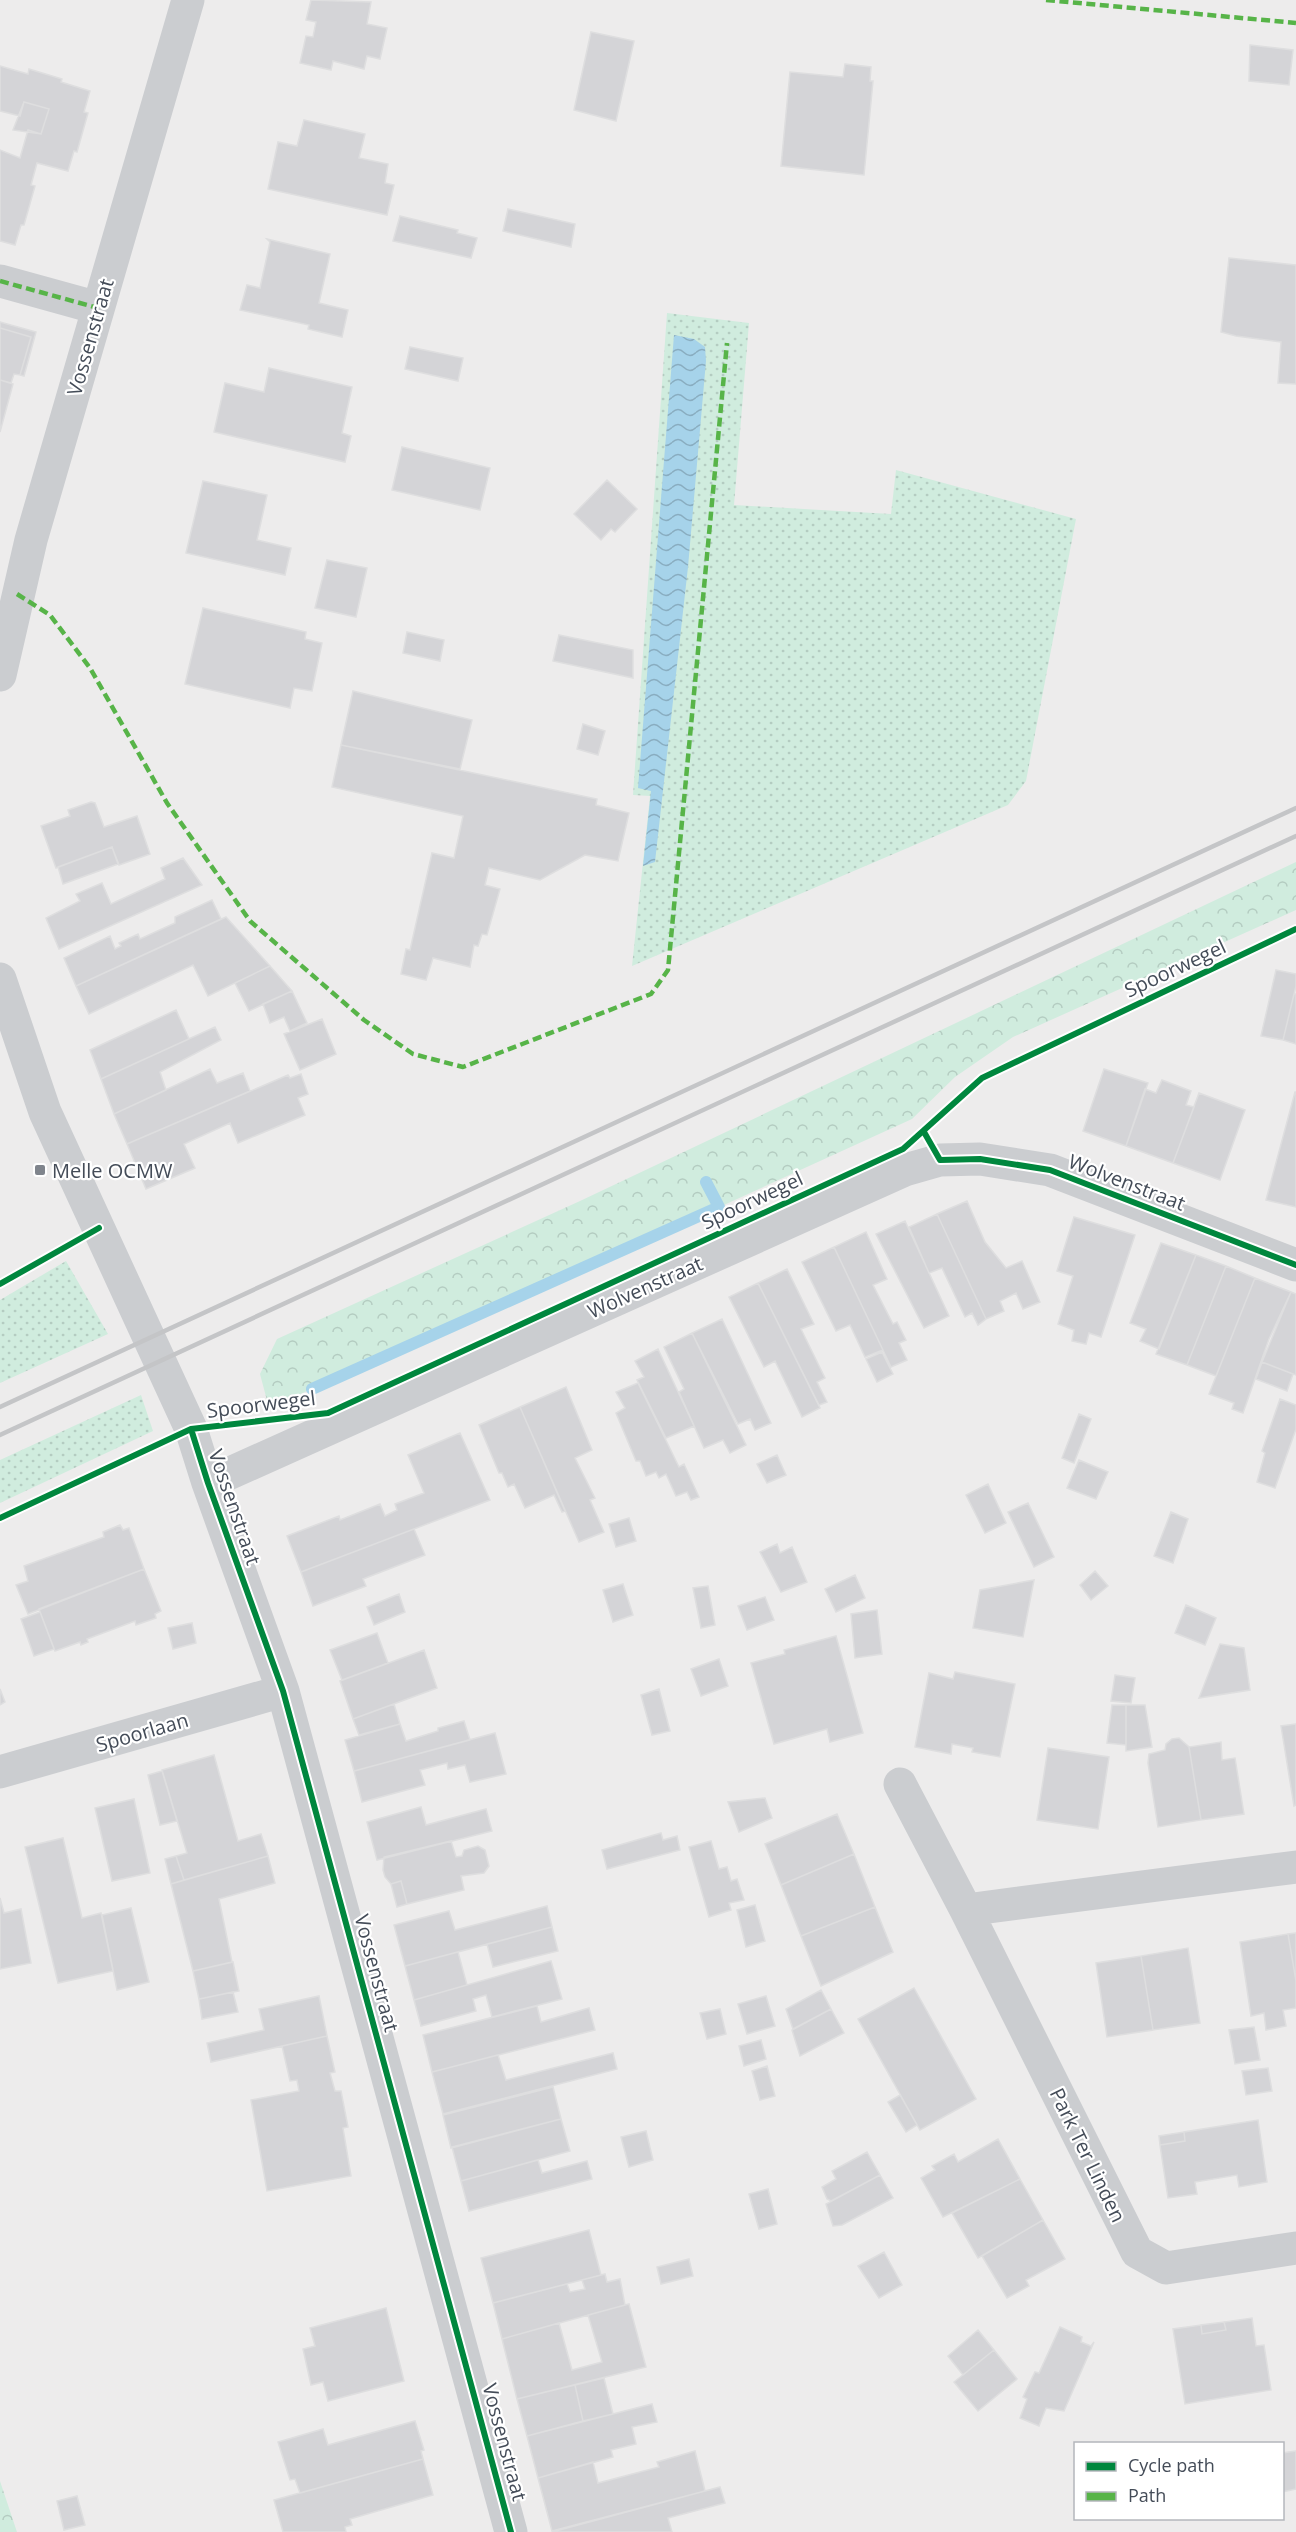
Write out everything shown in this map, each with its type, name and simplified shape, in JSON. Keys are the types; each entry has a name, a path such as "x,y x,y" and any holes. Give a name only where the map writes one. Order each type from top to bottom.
{"street":[{"name":"Vossenstraat","path":"0,675 31,540 188,0"},
{"path":"0,281 98,308"},
{"name":"Vossenstraat","path":"0,979 45,1112 191,1429 208,1483 283,1691 511,2532"},
{"name":"Wolvenstraat","path":"208,1483 894,1175 940,1160 980,1159 1050,1170 1296,1265"},
{"name":"Spoorlaan","path":"0,1772 283,1691"},
{"name":"Park Ter Linden","path":"900,1784 966,1910 1137,2252 1166,2268 1296,2248"},
{"path":"966,1910 1296,1867"}],"green space":[{"path":"667,313 749,323 734,505 891,514 896,470 1076,519 1026,781 1008,805 632,966 650,796 633,795"},
{"path":"1296,862 1296,910 1013,1037 955,1077 912,1119 269,1408 260,1374 277,1339 580,1201"},
{"path":"66,1261 108,1334 0,1383 0,1300"},
{"path":"141,1395 153,1431 0,1503 0,1460"},
{"path":"0,2481 17,2532 0,2532"}],"water":[{"path":"674,335 694,339 705,347 706,361 688,567 655,862 643,866 651,791 638,788"}],"building":[{"path":"311,0 371,2 367,24 387,28 380,59 367,56 364,69 333,61 331,70 300,63 306,36 313,37 316,22 306,20"},
{"path":"591,32 634,41 616,121 574,110"},
{"path":"1250,45 1293,50 1289,85 1249,81"},
{"path":"845,64 871,67 870,81 873,81 864,175 781,166 790,72 843,77"},
{"path":"0,66 28,74 29,69 90,91 84,112 88,113 77,152 74,151 68,171 37,163 31,185 35,186 24,225 21,225 15,245 0,241 0,150 20,158 28,130 41,134 49,109 24,102 20,116 0,111"},
{"path":"24,102 49,109 41,134 13,130"},
{"path":"304,120 365,134 359,158 388,164 385,183 394,185 387,215 268,189 278,142 297,146"},
{"path":"508,209 575,224 571,247 503,231"},
{"path":"400,216 458,230 457,233 477,238 471,258 393,241"},
{"path":"267,239 330,254 319,303 348,310 342,337 308,329 309,325 240,310 247,285 260,288 270,242"},
{"path":"1229,258 1296,265 1296,384 1278,383 1281,342 1221,332"},
{"path":"0,322 36,332 24,376 20,375 31,337 0,328"},
{"path":"0,328 31,337 20,375 14,374 11,383 0,380"},
{"path":"410,347 463,358 458,381 405,369"},
{"path":"269,368 352,387 342,433 351,436 345,462 214,432 225,383 264,392"},
{"path":"0,380 13,384 0,432"},
{"path":"402,447 490,468 480,510 392,490"},
{"path":"607,480 637,509 615,532 611,529 601,540 574,514"},
{"path":"203,481 267,495 257,540 291,548 285,575 186,553"},
{"path":"327,560 367,568 356,617 315,608"},
{"path":"203,608 306,632 305,639 322,643 312,691 294,688 290,708 185,684"},
{"path":"407,632 444,640 440,661 403,653"},
{"path":"559,635 633,650 633,678 553,661"},
{"path":"353,691 472,720 460,769 341,745"},
{"path":"583,724 605,731 598,755 577,749"},
{"path":"341,745 597,799 596,805 629,813 618,861 585,855 540,880 489,868 485,885 500,889 487,935 482,934 478,946 474,945 470,967 433,958 426,980 401,974 406,949 410,950 432,853 454,858 463,816 332,787"},
{"path":"91,802 95,803 104,827 137,816 150,854 119,865 112,847 56,868 41,826 70,816 68,810"},
{"path":"112,847 118,864 63,884 58,867"},
{"path":"183,858 202,885 59,949 46,918 80,901 76,894 102,883 111,904 165,879 161,868"},
{"path":"212,900 221,919 76,986 64,958 110,936 115,949 121,946 119,943 138,934 140,939 175,923 175,917"},
{"path":"226,917 270,966 208,996 193,965 89,1014 76,986"},
{"path":"270,966 292,991 249,1011 235,983"},
{"path":"1276,970 1296,974 1296,986 1283,1040 1261,1036"},
{"path":"292,991 307,1023 290,1031 284,1017 270,1023 263,1004"},
{"path":"1294,994 1296,994 1296,1044 1283,1040"},
{"path":"176,1010 189,1039 101,1079 90,1050"},
{"path":"322,1019 336,1054 300,1070 284,1034"},
{"path":"215,1027 221,1040 160,1072 166,1090 114,1114 101,1079"},
{"path":"210,1069 217,1083 243,1073 250,1091 127,1144 114,1114"},
{"path":"1104,1069 1148,1083 1126,1146 1083,1131"},
{"path":"301,1074 308,1094 298,1098 305,1115 238,1143 230,1123 184,1144 195,1168 146,1189 127,1144 288,1075 290,1078"},
{"path":"1162,1080 1191,1091 1186,1105 1194,1107 1173,1163 1126,1146 1145,1089 1156,1093"},
{"path":"1296,1092 1296,1207 1266,1200"},
{"path":"1199,1093 1245,1110 1220,1180 1173,1163"},
{"path":"967,1201 985,1242 1006,1268 1022,1261 1040,1302 1023,1309 1016,1293 1000,1301 1004,1311 986,1319 937,1214"},
{"path":"937,1214 986,1319 978,1325 972,1313 965,1317 942,1268 929,1273 909,1227"},
{"path":"1074,1217 1135,1235 1101,1337 1089,1333 1086,1344 1072,1341 1074,1330 1058,1324 1073,1276 1057,1271"},
{"path":"905,1221 949,1316 924,1328 876,1234"},
{"path":"866,1232 887,1279 873,1285 893,1324 897,1322 906,1340 899,1343 907,1360 891,1367 834,1247"},
{"path":"1161,1243 1196,1255 1159,1349 1140,1341 1146,1329 1130,1323"},
{"path":"834,1247 883,1350 865,1357 850,1325 836,1331 802,1262"},
{"path":"1196,1255 1226,1266 1187,1365 1156,1354"},
{"path":"1226,1266 1255,1278 1216,1376 1187,1365"},
{"path":"787,1269 814,1324 801,1329 825,1378 817,1382 827,1402 819,1405 758,1283"},
{"path":"1255,1278 1291,1292 1269,1339 1243,1413 1232,1409 1234,1403 1209,1394"},
{"path":"758,1283 820,1408 802,1417 775,1361 764,1367 729,1297"},
{"path":"1291,1292 1296,1294 1296,1375 1262,1362"},
{"path":"722,1319 771,1423 755,1430 750,1419 738,1424 692,1333"},
{"path":"692,1333 746,1445 730,1453 723,1440 704,1448 679,1392 684,1389 664,1347"},
{"path":"658,1349 694,1426 666,1438 637,1380 644,1377 635,1361"},
{"path":"882,1352 893,1374 877,1382 866,1359"},
{"path":"1262,1362 1293,1374 1287,1391 1256,1379"},
{"path":"638,1383 679,1467 684,1464 699,1497 691,1500 687,1492 676,1496 666,1474 659,1478 656,1472 646,1476 640,1461 636,1461 616,1413 625,1408 616,1392"},
{"path":"566,1387 592,1450 575,1458 595,1498 590,1500 604,1532 579,1542 520,1407"},
{"path":"1280,1399 1296,1405 1296,1429 1275,1488 1257,1482 1265,1453 1262,1451"},
{"path":"520,1407 565,1511 562,1512 554,1495 525,1508 514,1484 508,1487 502,1473 499,1473 479,1425"},
{"path":"1079,1414 1091,1419 1074,1463 1062,1458"},
{"path":"460,1433 490,1500 301,1572 287,1536 339,1516 340,1520 380,1504 385,1516 397,1510 395,1504 424,1493 408,1455"},
{"path":"777,1455 786,1475 767,1483 757,1464"},
{"path":"1079,1460 1108,1472 1096,1499 1067,1488"},
{"path":"988,1484 1006,1523 985,1533 966,1495"},
{"path":"1028,1503 1054,1557 1034,1567 1008,1512"},
{"path":"1171,1512 1188,1519 1173,1563 1154,1556"},
{"path":"629,1518 636,1541 616,1547 609,1524"},
{"path":"120,1525 123,1530 129,1528 144,1569 28,1614 16,1585 28,1581 24,1566 104,1537 103,1532"},
{"path":"414,1529 425,1555 363,1579 366,1586 313,1606 301,1572"},
{"path":"777,1544 780,1553 792,1547 807,1582 781,1592 760,1552"},
{"path":"144,1569 161,1611 155,1614 156,1618 136,1625 135,1621 87,1639 88,1642 81,1645 80,1642 55,1651 39,1609"},
{"path":"1095,1571 1108,1586 1091,1600 1080,1585"},
{"path":"855,1575 865,1598 836,1612 825,1589"},
{"path":"1034,1580 1023,1637 973,1628 980,1590"},
{"path":"623,1584 633,1615 613,1622 603,1590"},
{"path":"708,1586 715,1625 701,1628 693,1588"},
{"path":"399,1594 405,1612 374,1625 367,1607"},
{"path":"765,1597 774,1620 747,1630 738,1606"},
{"path":"1186,1605 1216,1618 1205,1645 1175,1633"},
{"path":"877,1610 882,1654 855,1658 851,1614"},
{"path":"40,1612 54,1649 34,1656 21,1619"},
{"path":"192,1623 196,1643 173,1649 168,1628"},
{"path":"377,1633 388,1663 342,1680 330,1650"},
{"path":"836,1636 863,1733 830,1742 827,1729 774,1744 751,1663 785,1654 784,1650"},
{"path":"1220,1644 1244,1648 1250,1690 1199,1698"},
{"path":"424,1650 437,1688 353,1719 340,1681"},
{"path":"719,1659 728,1686 701,1696 691,1669"},
{"path":"955,1672 1015,1684 1000,1757 972,1752 973,1748 952,1744 951,1754 915,1747 929,1673 953,1679"},
{"path":"1115,1675 1135,1678 1131,1703 1111,1701"},
{"path":"0,1689 5,1702 0,1705"},
{"path":"659,1689 670,1731 652,1735 641,1695"},
{"path":"394,1704 400,1724 359,1735 353,1719"},
{"path":"1112,1705 1126,1705 1126,1745 1107,1743"},
{"path":"1126,1705 1145,1705 1152,1747 1126,1751"},
{"path":"464,1721 470,1740 354,1771 345,1740 400,1724 406,1741 438,1731 438,1728"},
{"path":"1296,1724 1296,1805 1294,1806 1281,1726"},
{"path":"495,1733 506,1774 470,1782 465,1765 448,1769 447,1763 420,1770 425,1785 362,1802 354,1771"},
{"path":"1179,1738 1189,1747 1201,1820 1158,1827 1148,1763 1149,1754 1165,1750 1166,1744 1172,1739"},
{"path":"1221,1742 1222,1760 1235,1758 1244,1814 1201,1820 1189,1747"},
{"path":"1048,1748 1109,1757 1098,1829 1037,1820"},
{"path":"214,1755 238,1841 261,1834 268,1856 184,1880 176,1856 187,1853 162,1770"},
{"path":"162,1771 177,1821 160,1825 148,1775"},
{"path":"765,1798 772,1818 739,1832 728,1802"},
{"path":"134,1799 150,1873 112,1881 95,1808"},
{"path":"421,1807 426,1825 486,1809 492,1831 377,1860 367,1822"},
{"path":"837,1814 854,1854 781,1885 765,1844"},
{"path":"661,1833 663,1840 677,1836 680,1850 607,1869 602,1850"},
{"path":"63,1838 82,1918 101,1913 113,1971 58,1983 25,1847"},
{"path":"451,1841 456,1857 462,1856 464,1850 478,1846 485,1850 489,1866 484,1873 461,1876 464,1890 407,1904 401,1881 391,1884 385,1877 384,1857"},
{"path":"711,1841 719,1869 727,1867 731,1881 737,1879 744,1900 729,1903 731,1910 709,1917 689,1847"},
{"path":"854,1854 875,1907 801,1936 781,1885"},
{"path":"176,1856 184,1880 171,1884 165,1859"},
{"path":"268,1856 275,1883 219,1899 232,1962 193,1971 171,1884"},
{"path":"401,1881 407,1904 397,1907 391,1884"},
{"path":"0,1898 4,1913 21,1909 31,1963 0,1969"},
{"path":"755,1905 765,1941 746,1947 737,1910"},
{"path":"547,1906 552,1927 405,1966 394,1925 449,1911 455,1930"},
{"path":"875,1907 893,1952 821,1986 801,1936"},
{"path":"131,1908 149,1982 117,1990 102,1915"},
{"path":"552,1927 558,1951 493,1967 487,1944"},
{"path":"1296,1933 1296,1981 1288,1934"},
{"path":"1288,1934 1296,1981 1296,2008 1283,2010 1286,2026 1266,2030 1264,2013 1251,2016 1240,1942"},
{"path":"1188,1948 1200,2023 1153,2030 1141,1956"},
{"path":"458,1952 467,1985 414,2000 405,1966"},
{"path":"1141,1956 1153,2030 1107,2037 1096,1963"},
{"path":"551,1961 562,1999 492,2017 486,1995 473,1999 476,2011 421,2026 414,2000"},
{"path":"233,1962 239,1991 199,1999 193,1971"},
{"path":"914,1988 976,2099 920,2130 858,2019"},
{"path":"821,1990 831,2009 793,2029 786,2009"},
{"path":"233,1992 238,2012 202,2019 199,1999"},
{"path":"319,1996 327,2036 211,2062 207,2043 264,2030 259,2009"},
{"path":"766,1996 775,2026 747,2034 738,2004"},
{"path":"537,2006 541,2022 589,2008 595,2030 432,2072 423,2035"},
{"path":"720,2009 726,2034 707,2039 700,2013"},
{"path":"831,2009 844,2033 800,2056 792,2030"},
{"path":"1254,2027 1260,2060 1235,2064 1229,2030"},
{"path":"327,2036 335,2072 330,2073 335,2091 341,2091 348,2127 343,2128 351,2176 267,2191 251,2100 299,2091 297,2080 290,2081 282,2046"},
{"path":"761,2040 766,2059 744,2066 739,2046"},
{"path":"613,2053 617,2069 443,2114 432,2072 498,2055 506,2080"},
{"path":"767,2066 775,2096 760,2100 752,2071"},
{"path":"1268,2068 1272,2091 1246,2095 1242,2071"},
{"path":"553,2087 561,2119 451,2148 443,2115"},
{"path":"900,2095 917,2125 906,2132 888,2102"},
{"path":"561,2119 570,2151 461,2181 452,2147"},
{"path":"1258,2120 1267,2182 1239,2187 1237,2175 1195,2182 1197,2194 1168,2198 1160,2145 1185,2141 1184,2132"},
{"path":"646,2131 653,2160 629,2167 621,2137"},
{"path":"1184,2132 1185,2141 1160,2145 1159,2136"},
{"path":"998,2139 1020,2179 943,2217 921,2178 935,2170 932,2166 954,2154 958,2162"},
{"path":"867,2152 880,2175 831,2201 827,2199 822,2187 836,2179 832,2171"},
{"path":"538,2160 542,2173 587,2161 592,2179 469,2211 461,2181"},
{"path":"880,2175 893,2198 842,2225 833,2226 826,2204"},
{"path":"1020,2179 1043,2220 978,2258 952,2213"},
{"path":"768,2189 777,2224 759,2229 749,2194"},
{"path":"1043,2220 1065,2259 1026,2280 1029,2286 1007,2298 982,2256"},
{"path":"589,2230 601,2275 493,2303 481,2258"},
{"path":"884,2252 902,2285 879,2298 858,2266"},
{"path":"689,2259 693,2276 661,2284 657,2267"},
{"path":"605,2274 607,2282 620,2279 625,2305 502,2339 493,2303 567,2284 570,2292 585,2289 582,2280"},
{"path":"629,2304 646,2367 517,2399 502,2339 559,2323 572,2370 602,2362 588,2315"},
{"path":"386,2308 404,2381 328,2401 323,2382 311,2385 303,2349 315,2346 310,2328"},
{"path":"1252,2318 1256,2346 1264,2345 1271,2390 1185,2404 1173,2329 1201,2325 1202,2334 1226,2330 1224,2322"},
{"path":"1224,2322 1226,2330 1202,2334 1201,2325"},
{"path":"1060,2327 1082,2337 1081,2342 1091,2346 1094,2342 1064,2411 1046,2408 1039,2426 1020,2418 1027,2399 1023,2397 1035,2372 1039,2373"},
{"path":"978,2330 994,2350 963,2375 948,2356"},
{"path":"994,2350 1017,2379 978,2411 954,2382"},
{"path":"604,2378 613,2414 583,2421 575,2385"},
{"path":"575,2385 583,2421 527,2436 517,2399"},
{"path":"652,2404 657,2422 632,2427 636,2444 611,2450 613,2457 538,2478 527,2436"},
{"path":"415,2421 424,2450 421,2451 423,2459 300,2493 295,2479 290,2480 278,2442 323,2429 328,2445"},
{"path":"695,2451 705,2491 552,2531 538,2478 593,2462 598,2483 659,2467 657,2462"},
{"path":"1296,2451 1296,2489 1284,2492 1284,2453"},
{"path":"423,2459 433,2495 350,2519 352,2525 345,2527 346,2532 283,2532 274,2500"},
{"path":"720,2487 725,2503 668,2518 672,2532 552,2532"},
{"path":"77,2496 85,2525 64,2530 57,2501"}],"waterway":[{"path":"312,1389 719,1207 706,1182"}],"railway":[{"path":"0,1407 1296,808"},
{"path":"0,1435 1296,836"}],"marked path":[{"path":"1046,0 1296,23"},
{"path":"0,281 98,308"},
{"path":"17,594 50,615 90,668 167,803 250,921 364,1020 413,1054 463,1067 651,994 668,970 727,343"}],"cycle path":[{"name":"Spoorwegel","path":"0,1518 191,1429 328,1413 903,1149 982,1078 1296,929"},
{"path":"924,1132 940,1160 980,1159 1050,1170 1296,1265"},
{"path":"0,1284 99,1228"},
{"path":"191,1429 208,1483 283,1691 511,2532"}],"place":[{"name":"Melle OCMW","path":"40,1170"}]}
